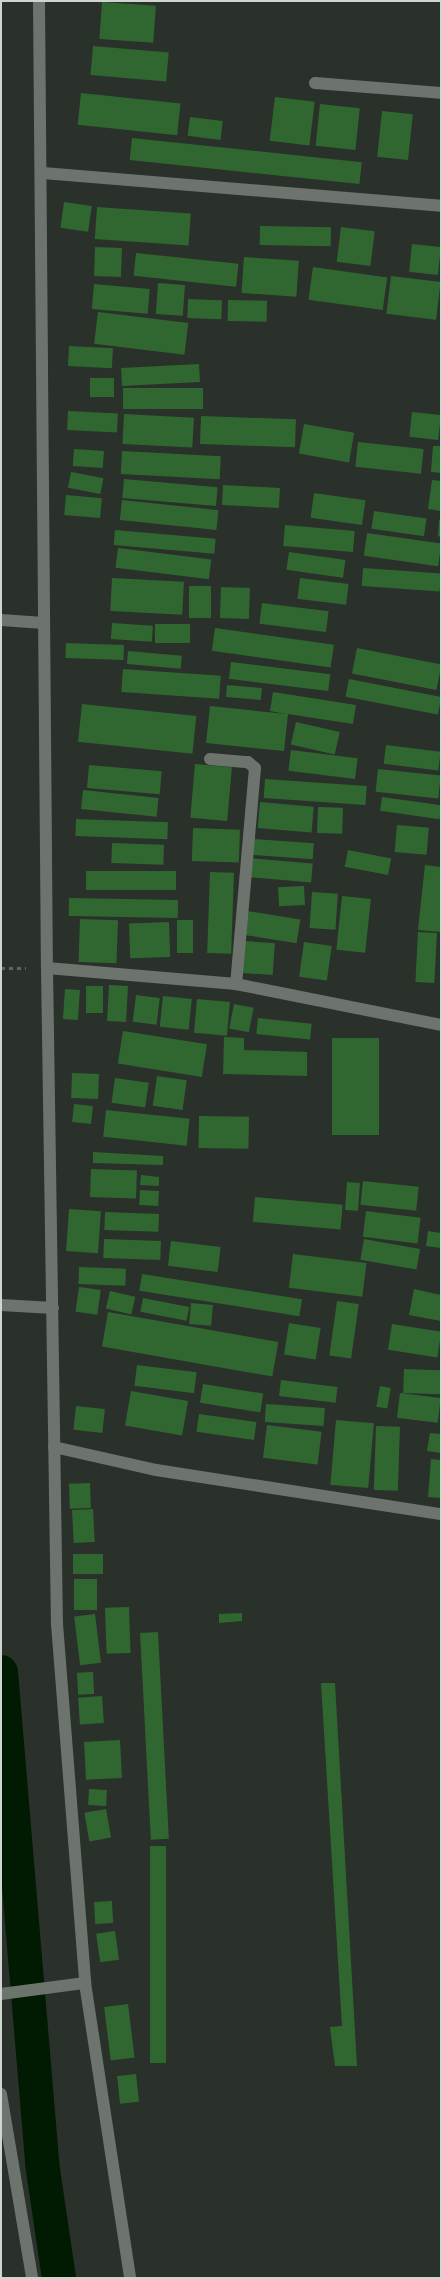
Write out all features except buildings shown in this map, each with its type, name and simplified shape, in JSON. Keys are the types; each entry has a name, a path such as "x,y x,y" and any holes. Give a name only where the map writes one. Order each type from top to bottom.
{"street":[{"path":"40,1 43,173 47,968 57,1624 85,1983 130,2278"},
{"path":"315,83 441,93"},
{"path":"43,173 441,206"},
{"path":"1,620 44,623"},
{"path":"210,759 248,762 255,768 236,984"},
{"path":"47,968 236,984 441,1024"},
{"path":"1,1305 53,1308"},
{"path":"54,1447 156,1470 441,1514"},
{"path":"1,1994 60,1989 85,1983"},
{"path":"1,2094 32,2278"}],"path":[{"path":"1,968 27,968"}],"waterway":[{"path":"1,1672 42,2163 59,2278"}]}
